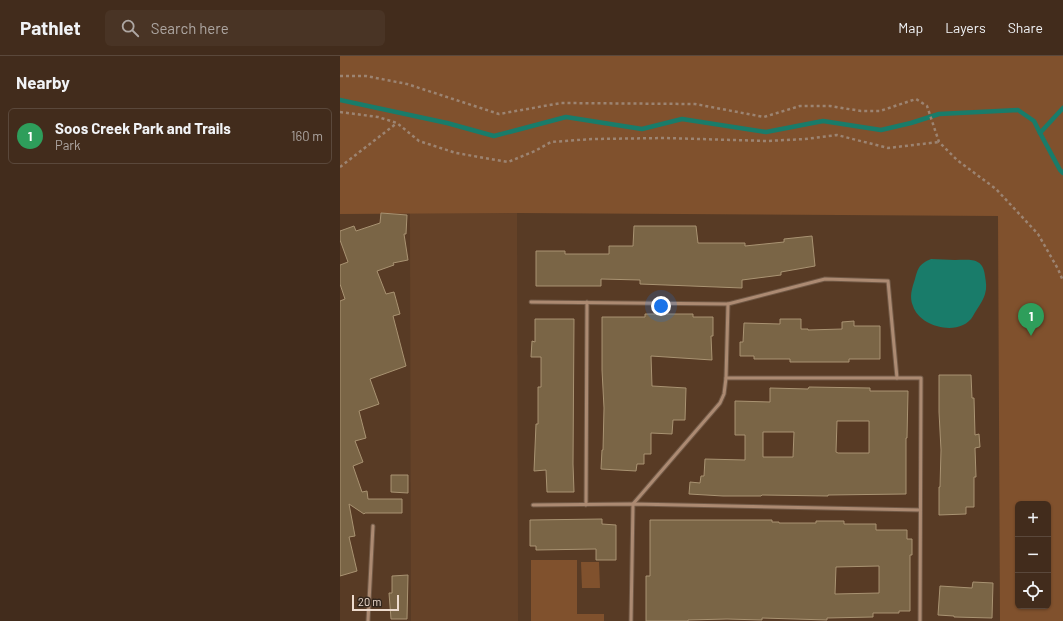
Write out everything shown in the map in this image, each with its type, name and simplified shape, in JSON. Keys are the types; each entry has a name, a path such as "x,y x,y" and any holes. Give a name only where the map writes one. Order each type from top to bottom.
{"lane":[{"path":"531,302 728,304 825,279 888,281 897,378"},
{"path":"586,505 587,302"},
{"path":"631,621 633,504 720,403 724,394 726,378 728,304"},
{"path":"726,378 921,378 920,621"},
{"path":"533,506 633,504 920,510"},
{"path":"368,621 373,526"}],"path":[{"path":"340,76 366,76 407,84 499,114 561,103 695,104 764,117 800,106 830,106 861,111 880,110 916,99 927,106 939,142 957,160 996,189 1038,234 1058,269 1063,281"},
{"path":"340,112 378,117 397,123 419,141 456,153 508,162 535,151 551,142 592,139 665,138 767,141 805,139 838,135 888,148 939,142"},
{"path":"340,167 397,123"}],"shaded area":[{"path":"340,56 1063,56 1063,621 1000,621 998,216 517,213 340,214"},
{"path":"410,213 517,213 518,621 411,621"},
{"path":"531,560 577,560 577,614 604,614 604,621 531,621"},
{"path":"581,562 599,562 600,588 582,588"}],"water":[{"path":"931,259 971,260 982,265 984,270 986,292 973,316 967,323 951,328 941,327 924,320 917,314 911,299 911,292 917,272 921,265"}],"building":[{"path":"381,213 407,215 406,234 404,234 408,260 393,263 394,265 377,271 386,294 394,292 400,314 393,316 406,366 370,379 379,404 359,411 366,438 355,441 363,462 353,466 362,492 367,491 368,499 402,499 402,513 364,514 349,504 355,536 349,537 357,571 340,576 340,301 345,299 340,284 340,265 348,262 340,240 340,231 354,226 356,231 380,223"},
{"path":"634,226 696,226 698,243 745,243 745,246 784,242 784,239 812,236 815,266 781,272 781,275 742,280 742,288 640,284 640,280 601,279 601,286 536,286 536,251 565,251 565,254 609,254 609,246 633,246"},
{"path":"645,314 693,314 693,317 713,317 713,336 711,336 712,360 651,356 652,386 686,388 685,420 673,420 672,434 651,433 651,454 644,454 644,464 637,464 636,471 601,469 604,408 602,317 645,317"},
{"path":"535,319 574,319 574,492 547,492 546,470 534,471 536,424 538,424 538,387 541,387 541,357 531,357 532,341 535,342"},
{"path":"780,319 801,319 801,329 808,330 842,329 842,322 854,321 854,326 880,326 880,359 849,359 849,362 790,362 790,359 754,359 754,356 740,356 740,342 743,342 744,323 780,324"},
{"path":"939,375 971,375 972,398 974,398 975,435 979,434 980,447 975,448 976,477 974,477 974,507 966,507 966,514 939,515 941,450"},
{"path":"809,387 870,388 870,391 908,391 906,494 723,496 689,494 690,482 700,483 701,476 704,476 705,459 745,460 745,435 735,435 735,401 770,402 770,388 808,389","holes":["837,421 869,421 869,453 836,452","763,432 794,432 793,457 763,457"]},
{"path":"391,475 408,475 408,493 391,492"},
{"path":"602,519 602,524 616,525 616,560 596,560 596,549 536,550 536,546 530,546 530,520"},
{"path":"650,520 772,520 772,522 779,523 844,521 844,524 876,524 876,530 907,530 907,539 912,539 912,555 910,555 910,611 899,611 899,613 873,613 873,617 827,618 827,620 762,618 762,620 727,619 646,621 646,576 650,576","holes":["879,566 879,593 835,594 836,567"]},
{"path":"408,575 407,619 391,619 389,593 392,593 392,576"},
{"path":"973,582 993,583 992,618 938,615 940,586 972,588"}],"waterway":[{"path":"340,100 447,123 494,136 566,117 642,129 682,119 766,132 823,121 881,130 911,123 939,114 1018,110 1034,121 1040,133"},
{"path":"1063,108 1040,133 1063,173"}],"place":[{"name":"Soos Creek Park and Trails","path":"1031,336"}]}
